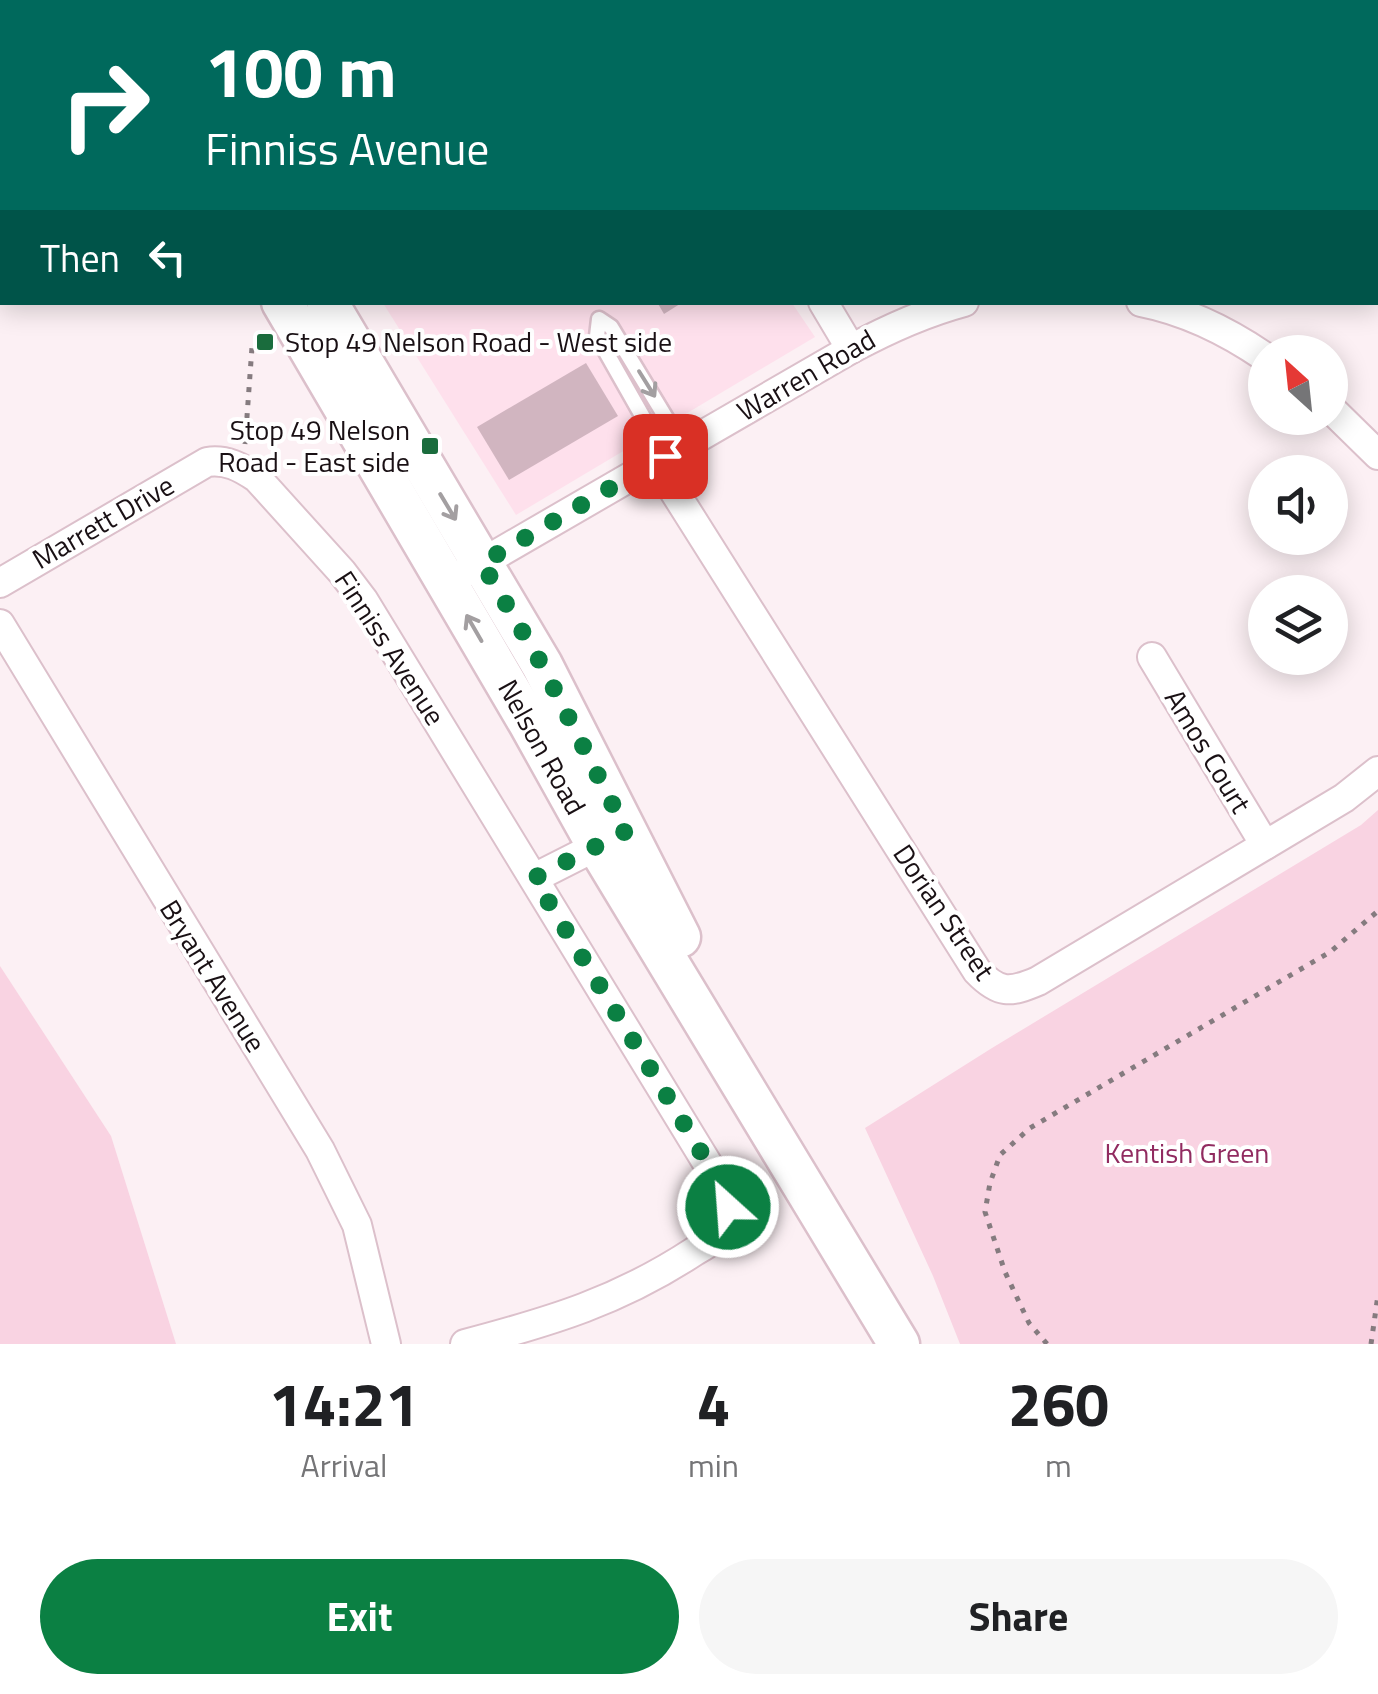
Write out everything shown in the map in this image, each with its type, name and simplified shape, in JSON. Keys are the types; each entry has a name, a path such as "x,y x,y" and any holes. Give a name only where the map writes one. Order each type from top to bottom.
{"main road":[{"name":"Nelson Road","path":"284,305 447,582 684,946 922,1344"},
{"path":"311,305 315,321 364,415 367,446"},
{"name":"Nelson Road","path":"329,305 542,665 612,838 899,1344"}],"street":[{"path":"825,305 850,348"},
{"name":"Warren Road","path":"447,582 850,348 899,324 953,305"},
{"path":"1162,305 1198,310 1248,346"},
{"path":"1348,426 1378,455"},
{"name":"Dorian Street","path":"668,454 978,971 996,988 1020,989 1038,981 1344,798 1378,771"},
{"name":"Marrett Drive","path":"0,583 207,462"},
{"name":"Finniss Avenue","path":"207,462 230,463 257,478 364,600 723,1190 728,1207 729,1220 722,1231 682,1260 605,1301 465,1344"},
{"name":"Bryant Avenue","path":"0,624 328,1165 358,1226 386,1344"},
{"name":"Amos Court","path":"1152,656 1265,845"},
{"path":"534,878 612,838"}],"lane":[{"path":"599,319 611,327 668,454 597,336 599,319"}],"path":[{"path":"244,452 252,347"},
{"path":"1047,1344 1030,1323 988,1228 985,1212 1000,1155 1030,1128 1330,952 1378,911"},
{"path":"1371,1344 1378,1295"}],"shaded area":[{"path":"384,305 793,305 815,337 516,515"}],"green space":[{"name":"Kentish Green","path":"1378,810 1378,1344 960,1344 865,1128 1361,825"},
{"path":"0,966 111,1136 176,1344 0,1344"}],"building":[{"path":"659,305 678,305 664,314"},
{"path":"586,363 618,416 509,480 477,427"}],"place":[{"name":"Stop 49 Nelson Road - West side","path":"265,342"},
{"name":"Stop 49 Nelson Road - East side","path":"430,446"}],"route":[{"path":"665,456 482,563 542,665 626,831 534,878 695,1142 723,1190 728,1207"}]}
